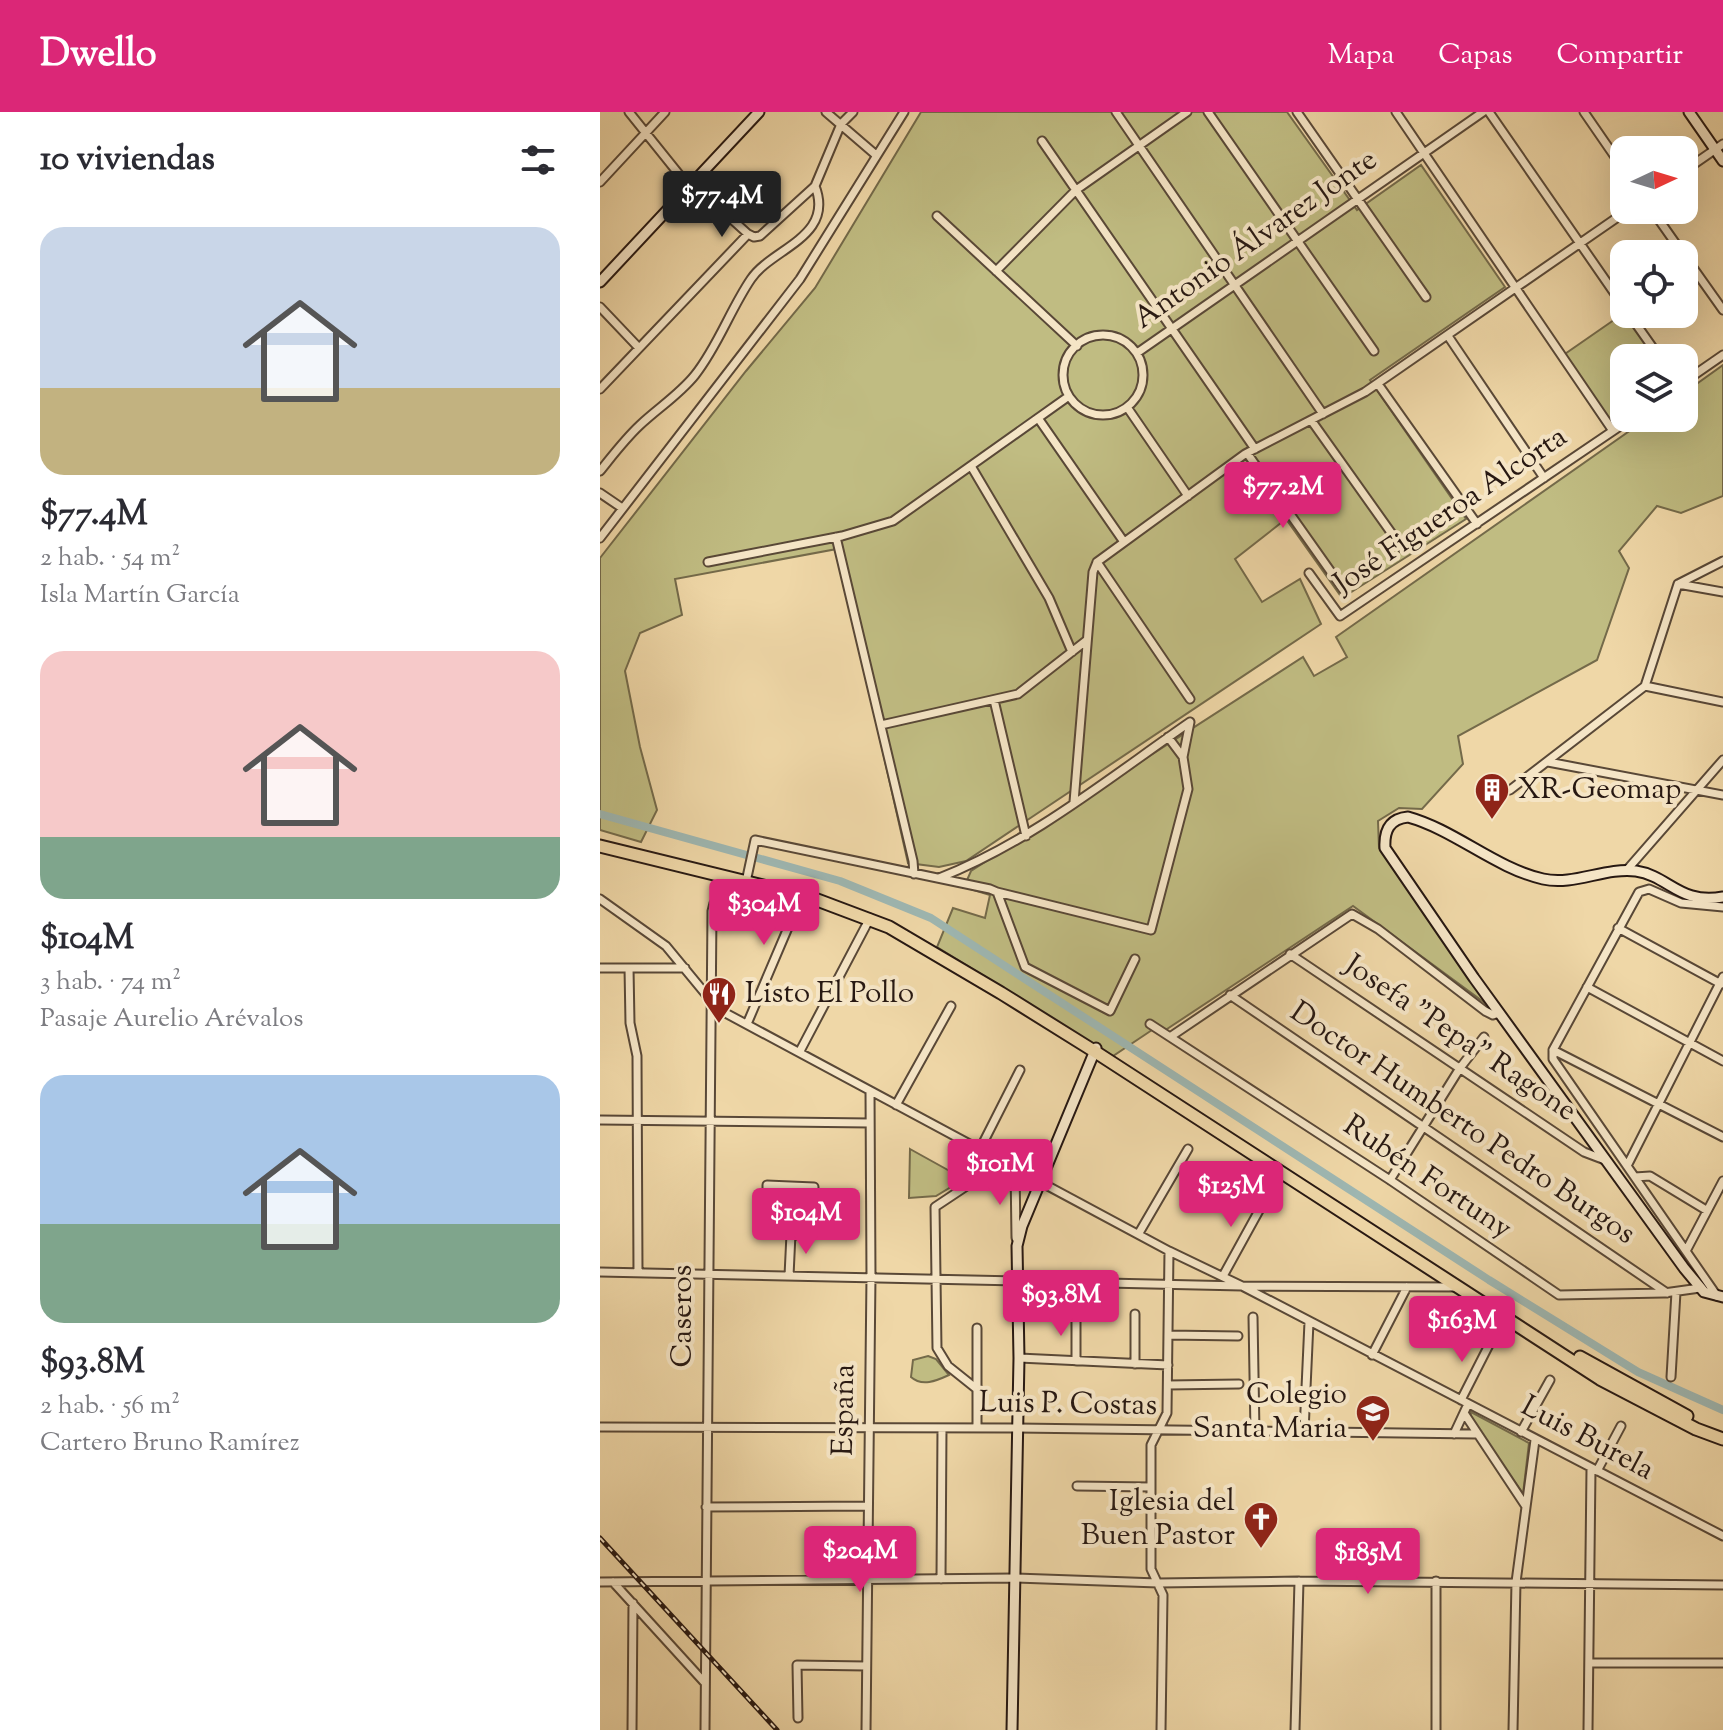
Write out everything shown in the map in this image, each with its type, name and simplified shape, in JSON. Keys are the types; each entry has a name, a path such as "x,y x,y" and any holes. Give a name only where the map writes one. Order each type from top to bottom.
{"main road":[{"path":"600,282 759,112"},
{"path":"1689,112 1719,146 1723,161"},
{"path":"1720,1296 1700,1288 1605,1160 1385,848 1386,830 1398,818 1419,820 1517,869 1548,880 1626,871 1641,873 1689,896 1702,899 1723,897"},
{"path":"600,843 831,901 874,916 954,959 1600,1379 1660,1411 1723,1439"},
{"path":"746,880 870,918 1095,1050 1605,1372 1700,1423 1723,1432"},
{"path":"1012,1730 1019,1358 1017,1246 1022,1226 1095,1050"}],"street":[{"path":"629,112 691,186 754,237 760,236 815,186 841,124 853,112"},
{"path":"600,182 665,112"},
{"path":"826,112 876,155"},
{"path":"600,538 800,279 904,112"},
{"path":"1116,112 1323,414"},
{"path":"996,271 1076,190 1187,112"},
{"path":"1208,112 1374,351"},
{"path":"1297,112 1426,297"},
{"path":"1396,112 1610,427"},
{"path":"1486,112 1610,288"},
{"name":"Antonio Álvarez Jonte","path":"1137,353 1423,152 1486,112"},
{"path":"1584,112 1610,150"},
{"path":"1042,141 1171,328 1343,589"},
{"path":"1698,161 1719,146"},
{"path":"600,471 639,426 695,375 752,277 770,258 800,241 808,232 818,208 819,195 815,186"},
{"path":"937,216 1077,346 1065,363 1063,376 1069,396 1082,409 1094,414 1108,415 1127,407 1188,496"},
{"path":"1074,802 1093,572 1097,562 1251,451 1378,384 1610,223"},
{"path":"600,389 748,234"},
{"path":"1698,274 1723,310"},
{"path":"600,307 639,348"},
{"name":"Antonio Álvarez Jonte","path":"1077,346 1091,337 1104,335 1117,337 1137,353 1143,379 1140,392 1127,407"},
{"path":"1448,336 1544,478"},
{"path":"1698,372 1723,355"},
{"path":"1378,384 1477,524"},
{"path":"708,562 836,537 893,521 1069,396"},
{"path":"1038,418 1124,542"},
{"path":"1311,420 1402,548"},
{"name":"José Figueroa Alcorta","path":"1309,573 1340,616 1612,432"},
{"path":"971,466 1049,598 1072,652"},
{"path":"600,493 622,508"},
{"path":"836,537 914,874"},
{"path":"1510,790 1645,686 1678,584 1723,561"},
{"path":"1097,562 1190,699"},
{"path":"1678,584 1723,592"},
{"path":"881,725 1018,694 1087,640"},
{"path":"1645,686 1723,702"},
{"path":"994,700 1026,836"},
{"path":"746,880 755,840 937,878 1151,930 1188,789 1183,757 1190,722 1026,836 969,866 937,878"},
{"path":"1168,737 1183,757"},
{"path":"1626,871 1723,760"},
{"path":"1548,762 1723,795"},
{"path":"1720,1296 1553,1059 1553,1050 1639,892 1649,889 1681,903 1723,907"},
{"path":"997,892 1025,967 1110,1011 1135,959"},
{"name":"Luis Burela","path":"600,899 666,946 718,1009 1169,1251 1223,1276 1723,1536"},
{"name":"Caseros","path":"705,1730 708,1120 714,903 719,901 789,917 789,928 747,1024"},
{"path":"1170,1037 1352,914 1378,929 1485,1011 1493,1015 1500,1013"},
{"path":"800,1051 870,918"},
{"path":"1618,928 1722,982 1627,1166"},
{"name":"Josefa \"Pepa\" Ragone","path":"1290,954 1584,1152 1605,1160"},
{"path":"600,968 685,968"},
{"path":"629,968 630,1023 637,1056 638,1272"},
{"path":"1587,987 1723,1061"},
{"name":"Doctor Humberto Pedro Burgos","path":"1230,995 1671,1292"},
{"path":"896,1105 951,1006"},
{"name":"Rubén Fortuny","path":"1150,1024 1390,1180 1559,1295 1671,1292 1700,1288"},
{"path":"1390,1180 1460,1068 1484,1037"},
{"path":"1553,1050 1723,1137"},
{"path":"978,1390 940,1358 937,1348 935,1207 974,1181 980,1149 1020,1070"},
{"name":"España","path":"866,1730 870,1091"},
{"path":"600,1120 870,1123"},
{"path":"1139,1233 1188,1149"},
{"path":"1015,1168 1017,1246"},
{"path":"1635,1177 1650,1176 1706,1210"},
{"path":"1686,1251 1722,1184"},
{"path":"767,1185 814,1187 812,1235 791,1234 767,1234 767,1185"},
{"path":"1223,1276 1267,1196"},
{"path":"789,1276 791,1234"},
{"path":"1161,1730 1163,1595 1151,1569 1151,1445 1167,1413 1169,1251"},
{"path":"600,1272 1242,1286 1459,1287"},
{"path":"1372,1355 1407,1287"},
{"path":"1671,1292 1671,1377"},
{"path":"1135,1314 1135,1364"},
{"path":"1076,1315 1076,1361"},
{"path":"1253,1317 1255,1432"},
{"path":"1304,1432 1309,1322"},
{"path":"977,1328 977,1428"},
{"path":"1168,1335 1238,1336"},
{"path":"1454,1434 1464,1413 1464,1402 1490,1343"},
{"path":"1019,1358 1168,1365"},
{"path":"1521,1432 1550,1380"},
{"path":"1168,1385 1239,1384"},
{"path":"1464,1413 1525,1505"},
{"path":"1588,1730 1588,1584 1594,1470 1621,1426"},
{"name":"Luis P. Costas","path":"600,1427 1476,1434"},
{"path":"941,1579 942,1428"},
{"path":"1513,1730 1516,1582 1535,1440"},
{"path":"1077,1486 1151,1487"},
{"path":"706,1507 868,1506"},
{"path":"600,1582 1014,1578 1158,1583 1436,1581 1723,1585"},
{"path":"1295,1730 1299,1581"},
{"path":"1436,1581 1436,1730"},
{"path":"613,1582 705,1683"},
{"path":"632,1730 633,1603"},
{"path":"1589,1663 1723,1663"},
{"path":"798,1718 797,1665 866,1666"}],"shaded area":[{"path":"921,112 1287,112 1357,210 1421,165 1505,287 1370,380 1466,519 1342,598 1286,519 1235,559 1262,602 1300,579 1321,624 966,861 939,867 908,863 837,549 675,579 682,615 640,633 625,671 640,747 657,810 641,842 600,830 600,558 815,288"},
{"path":"1610,323 1610,328 1639,328 1650,344 1610,344 1610,427 1562,356"},
{"path":"1723,365 1723,496 1681,513 1657,506 1619,551 1629,568 1597,660 1458,736 1463,764 1422,809 1399,808 1378,821 1379,848 1485,1003 1353,906 1161,1033 1152,1030 1113,1056 937,947 953,908 985,918 990,895 964,887 971,871 1303,657 1314,676 1347,657 1336,637 1628,432 1698,432 1698,383"},
{"path":"910,1149 964,1179 936,1196 909,1198"},
{"path":"771,1191 809,1191 809,1230 771,1230"},
{"path":"928,1356 936,1359 949,1375 924,1382 911,1377 913,1360"},
{"path":"1471,1412 1529,1443 1523,1494 1470,1417"}],"waterway":[{"path":"600,814 840,881 931,918 1489,1280 1638,1372 1723,1410"}],"railway":[{"path":"600,1538 777,1730"}],"place":[{"name":"XR-Geomap","path":"1492,821"},
{"name":"Listo El Pollo","path":"719,1025"},
{"name":"Colegio Santa Maria","path":"1373,1443"},
{"name":"Iglesia del Buen Pastor","path":"1261,1550"}]}
